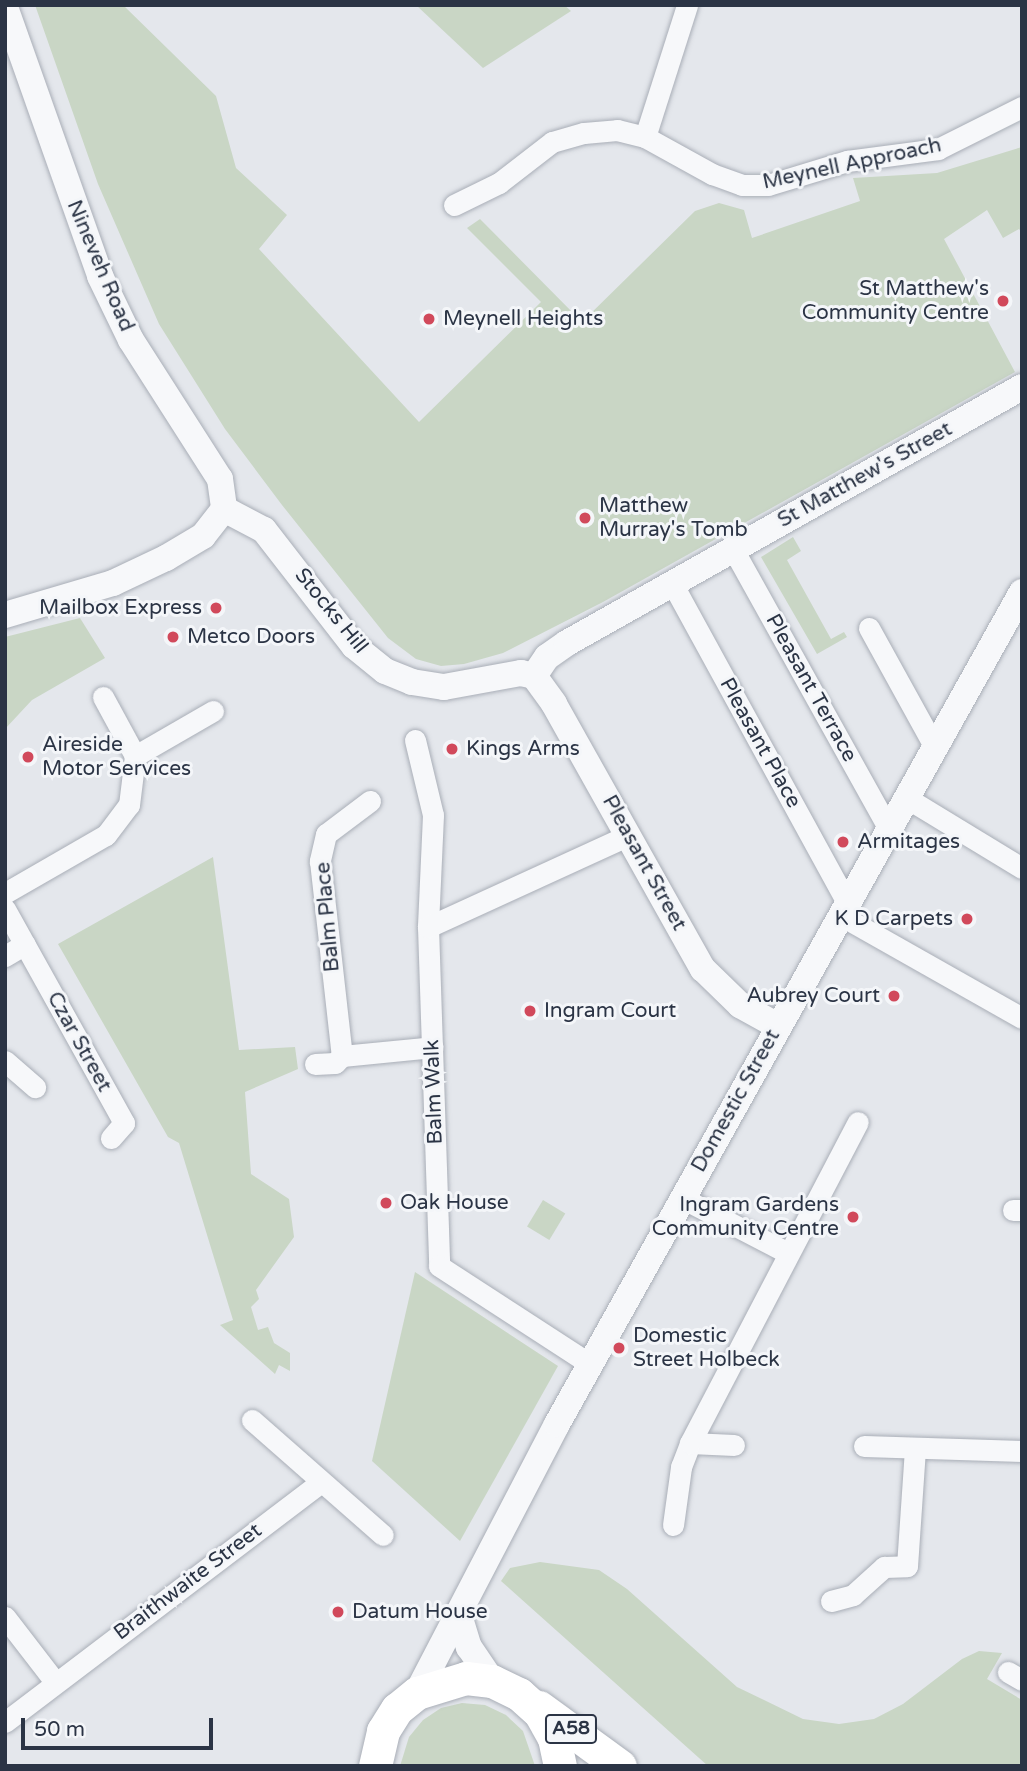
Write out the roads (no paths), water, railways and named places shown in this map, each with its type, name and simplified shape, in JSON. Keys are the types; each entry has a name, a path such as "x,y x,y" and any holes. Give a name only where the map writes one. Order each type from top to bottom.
{"main road":[{"path":"374,1762 390,1720 417,1692 466,1678 505,1688"},
{"name":"A58","path":"505,1688 550,1730 560,1766"},
{"name":"A58","path":"505,1688 620,1766"}],"street":[{"path":"645,137 687,5"},
{"name":"Nineveh Road","path":"5,6 100,276 131,340 220,479 223,509"},
{"name":"Meynell Approach","path":"454,205 499,183 552,142 617,130 645,137 712,174 742,186 768,185 847,161 938,149 1022,107"},
{"name":"St Matthew's Street","path":"534,676 547,657 567,643 1022,387"},
{"path":"5,615 113,583 166,558 203,536 223,509"},
{"name":"Stocks Hill","path":"223,509 264,530 354,646 385,671 412,682 444,687 521,673 534,676"},
{"name":"Pleasant Terrace","path":"733,549 888,828"},
{"name":"Pleasant Place","path":"672,583 843,908"},
{"name":"Domestic Street","path":"417,1692 459,1615 488,1550 590,1364 933,744 1022,592"},
{"path":"869,628 933,744"},
{"name":"Pleasant Street","path":"534,676 629,835 703,969 740,1006 778,1026"},
{"path":"5,893 106,835 121,821 135,780 135,756 103,697"},
{"path":"135,756 213,710"},
{"name":"Balm Walk","path":"415,740 433,815 428,927 439,1266 590,1364"},
{"path":"905,797 1022,868"},
{"name":"Balm Place","path":"342,1056 320,861 326,834 370,801"},
{"path":"428,927 629,835"},
{"path":"843,908 1022,1018"},
{"name":"Czar Street","path":"5,909 124,1123 111,1138"},
{"path":"5,956 25,944"},
{"path":"316,1064 335,1063 342,1056 433,1047"},
{"path":"5,1061 35,1087"},
{"path":"673,1525 681,1467 690,1443 858,1122"},
{"path":"682,1198 788,1253"},
{"path":"252,1420 383,1535"},
{"path":"690,1443 734,1445"},
{"path":"864,1446 1022,1451"},
{"path":"831,1601 853,1595 884,1567 907,1566 915,1448"},
{"name":"Braithwaite Street","path":"5,1722 321,1482"},
{"path":"459,1615 469,1647 505,1688"},
{"path":"5,1617 55,1682"}],"place":[{"name":"St Matthew's Community Centre","path":"1003,301"},
{"name":"Meynell Heights","path":"429,319"},
{"name":"Matthew Murray's Tomb","path":"585,518"},
{"name":"Mailbox Express","path":"216,608"},
{"name":"Metco Doors","path":"173,637"},
{"name":"Kings Arms","path":"452,749"},
{"name":"Aireside Motor Services","path":"28,757"},
{"name":"Armitages","path":"843,842"},
{"name":"K D Carpets","path":"967,919"},
{"name":"Aubrey Court","path":"894,996"},
{"name":"Ingram Court","path":"530,1011"},
{"name":"Oak House","path":"386,1203"},
{"name":"Ingram Gardens Community Centre","path":"853,1217"},
{"name":"Domestic Street Holbeck","path":"619,1348"},
{"name":"Datum House","path":"338,1612"}]}
